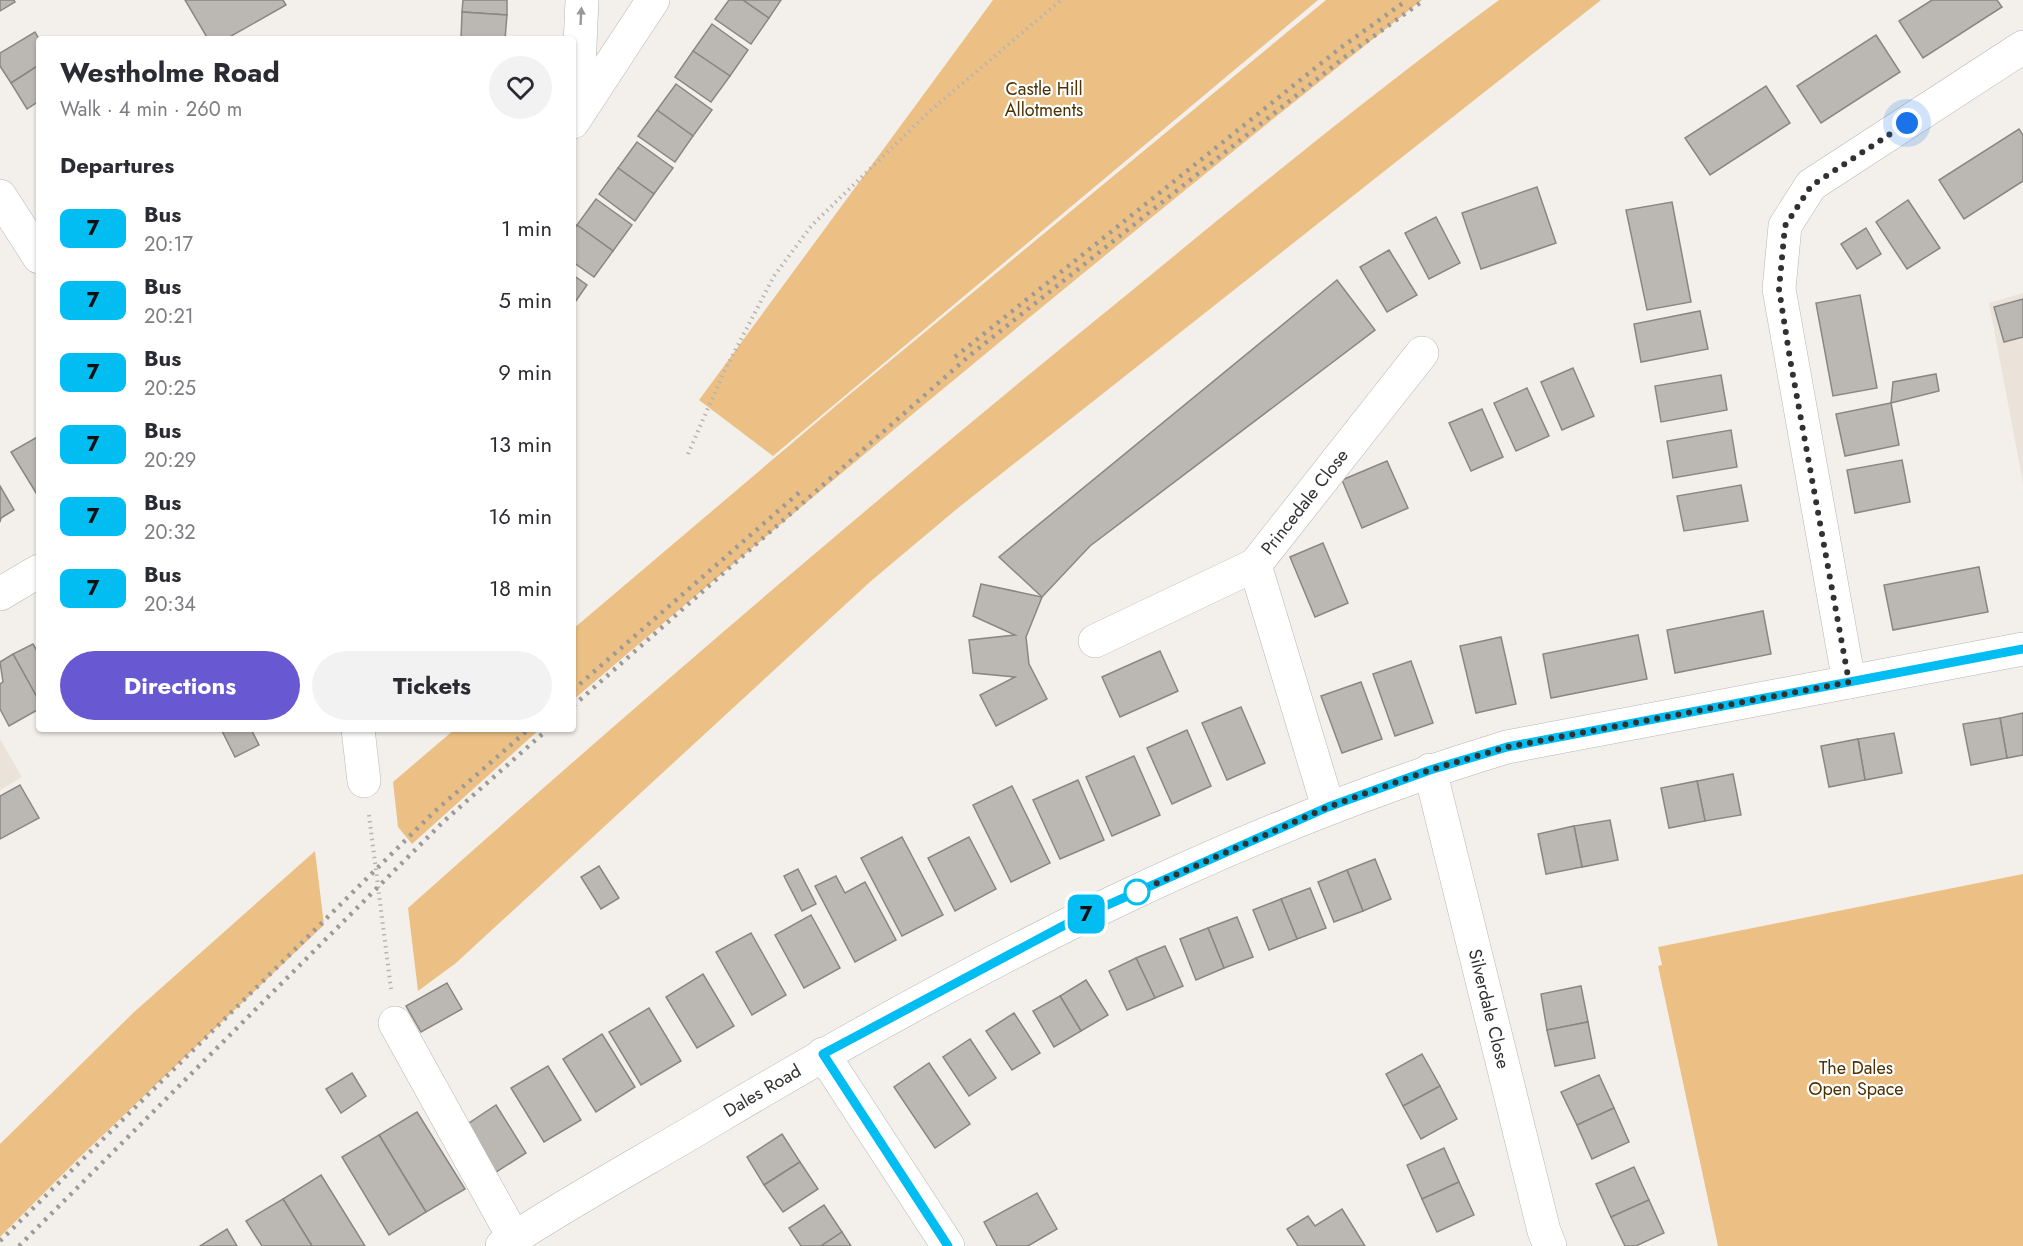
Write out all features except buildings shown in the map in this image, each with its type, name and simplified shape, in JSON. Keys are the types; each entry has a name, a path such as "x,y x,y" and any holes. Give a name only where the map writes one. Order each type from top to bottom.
{"street":[{"path":"576,102 582,0"},
{"path":"576,117 653,0"},
{"path":"1849,682 1779,289 1785,226 1811,186 2023,47"},
{"path":"0,196 36,252"},
{"name":"Princedale Close","path":"1328,807 1255,565 1422,353"},
{"path":"1095,641 1255,565"},
{"path":"0,594 36,573"},
{"name":"Dales Road","path":"508,1242 823,1054 1076,919 1328,807 1430,770 1507,747 2023,649"},
{"path":"358,732 364,781"},
{"name":"Silverdale Close","path":"1430,770 1544,1231 1550,1246"},
{"path":"395,1023 508,1242"},
{"path":"823,1054 948,1246"}],"path":[{"path":"688,454 713,394 774,276 812,225 931,110 1061,0"},
{"path":"364,781 395,1023"}],"shaded area":[{"path":"2023,293 2023,483 1989,303"},
{"path":"0,739 22,777 0,790"}],"green space":[{"name":"Castle Hill Allotments","path":"993,0 1318,0 773,456 699,400"},
{"path":"1326,0 1422,0 994,346 576,697 576,626 844,399"},
{"path":"1499,0 1601,0 958,508 871,581 456,963 418,991 408,908 673,675 942,447 1216,221"},
{"path":"451,732 537,732 412,844 398,827 393,782"},
{"path":"315,851 324,925 81,1156 0,1237 0,1144 133,1013"},
{"name":"The Dales Open Space","path":"2023,874 2023,1246 1718,1246 1658,966 1662,965 1658,947"}],"railway":[{"path":"955,357 1339,49 1407,0"},
{"path":"576,703 969,356 1346,56 1424,0"},
{"path":"576,687 801,491"},
{"path":"0,1241 434,812 526,732"},
{"path":"19,1246 443,822 545,732"}],"bus line":[{"name":"7","path":"948,1246 823,1054 1076,919 1328,807 1430,770 1507,747 2023,649"}],"route":[{"path":"1137,892 1328,807 1430,770 1507,747 1849,682 1779,289 1785,226 1811,186 1907,123"}]}
